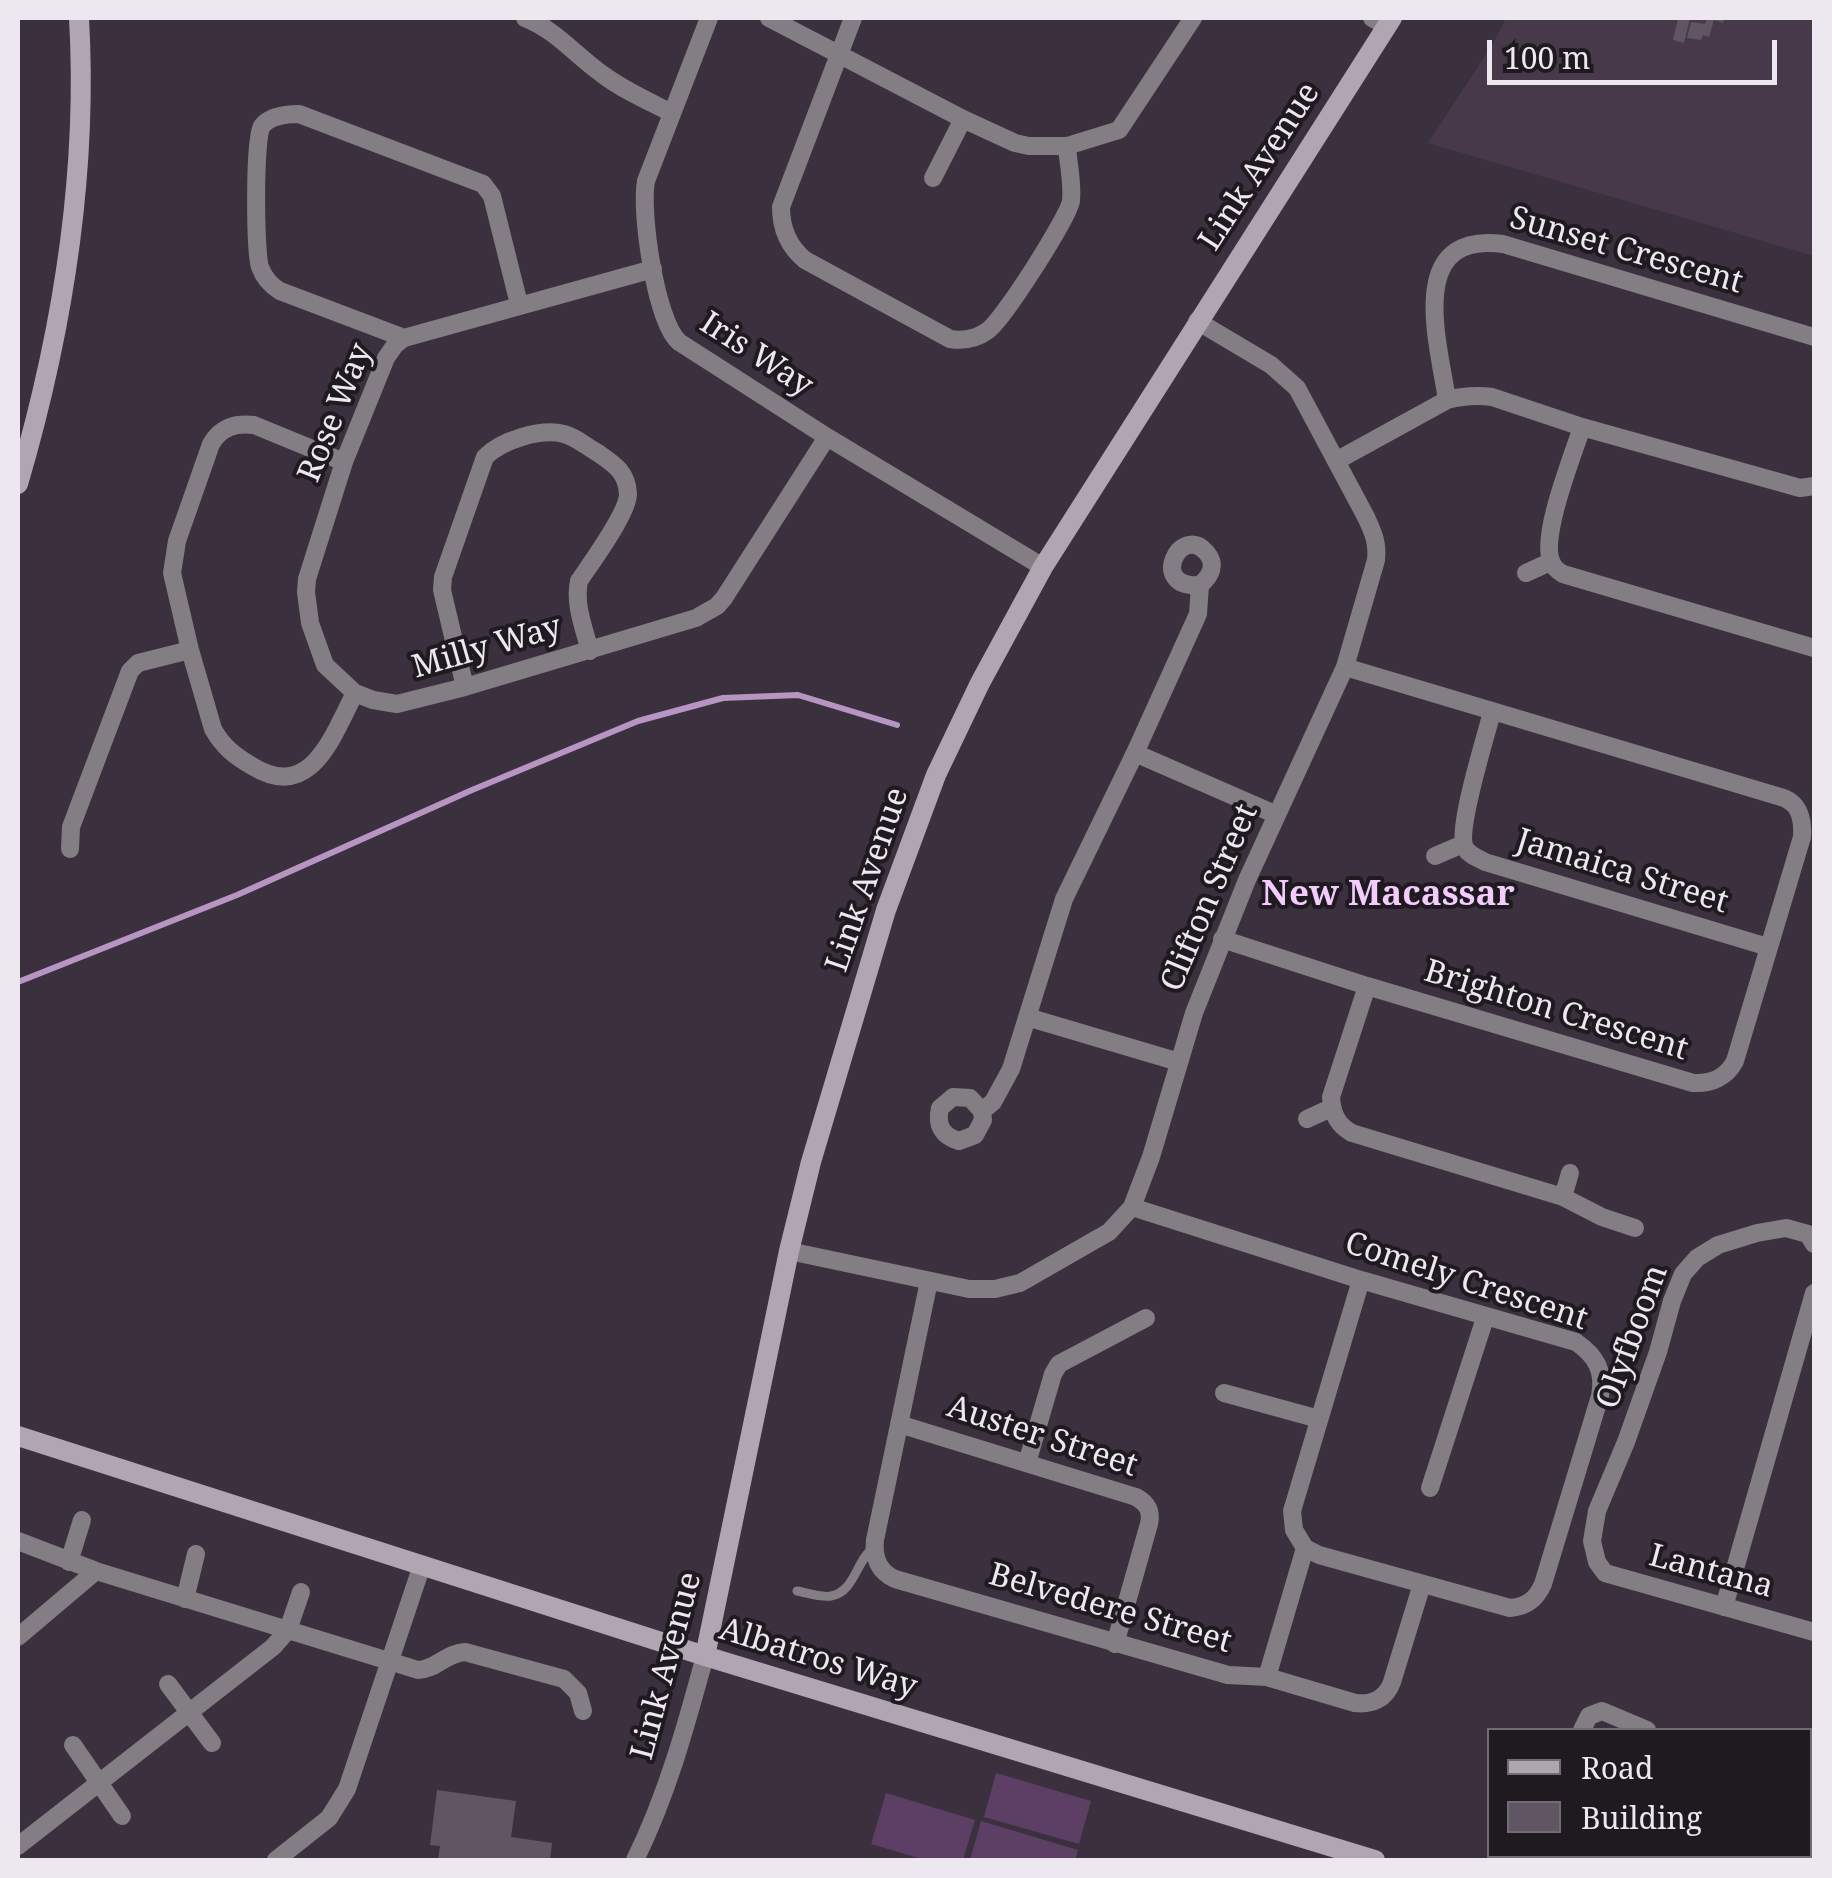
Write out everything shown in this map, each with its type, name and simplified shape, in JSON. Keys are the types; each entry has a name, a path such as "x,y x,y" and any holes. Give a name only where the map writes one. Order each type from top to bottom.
{"street":[{"path":"18,484 51,353 69,241 80,107 79,18"},
{"path":"525,18 561,38 618,86 672,112"},
{"name":"Iris Way","path":"709,18 644,194 652,269 674,338 827,437 1043,567"},
{"path":"769,18 963,119 1029,146 1066,146 1119,130 1193,18"},
{"path":"853,18 784,196 781,216 786,235 805,260 950,338 976,337 996,324 1063,221 1071,199 1066,146"},
{"name":"Link Avenue","path":"635,1860 682,1742 706,1656 789,1251 820,1128 886,910 936,775 1043,567 1384,20"},
{"path":"404,338 280,291 264,278 258,258 256,147 261,126 270,120 298,114 483,184 492,196 519,304"},
{"path":"933,178 963,119"},
{"name":"Sunset Crescent","path":"1447,400 1434,305 1435,283 1452,256 1480,242 1503,244 1814,337"},
{"name":"Rose Way","path":"355,692 326,664 319,651 310,623 307,579 344,462 386,358 404,338 652,269"},
{"name":"Clifton Street","path":"789,1251 982,1290 1009,1287 1109,1232 1132,1207 1222,939 1345,668 1378,548 1366,517 1297,388 1271,365 1197,321"},
{"path":"1336,461 1447,400 1492,397 1582,427 1800,488 1814,486"},
{"path":"344,462 254,425 234,426 217,434 176,542 172,573 213,729 234,754 274,776 300,774 321,758 355,692"},
{"path":"1582,427 1548,538 1550,562 1563,574 1814,648"},
{"path":"465,687 442,590 443,577 485,457 519,439 564,434 618,466 625,478 628,495 624,511 579,581 578,600 590,651"},
{"name":"Milly Way","path":"355,692 398,704 696,618 718,606 827,437"},
{"path":"1526,573 1550,562"},
{"path":"982,1111 994,1102 1011,1069 1064,899 1198,614 1200,585"},
{"path":"70,849 71,827 130,670 138,663 190,650"},
{"name":"Brighton Crescent","path":"1222,939 1693,1083 1721,1077 1732,1068 1802,838 1798,808 1790,800 1345,668"},
{"path":"1434,856 1463,844 1467,810 1492,712"},
{"path":"1135,753 1276,815"},
{"name":"Jamaica Street","path":"1463,844 1468,852 1485,862 1768,947"},
{"path":"1368,986 1331,1097 1343,1129 1563,1197 1635,1228"},
{"path":"1027,1017 1179,1062"},
{"path":"1307,1120 1332,1108"},
{"path":"1563,1197 1570,1174"},
{"name":"Comely Crescent","path":"1132,1207 1361,1280 1576,1342 1590,1352 1602,1374 1600,1396 1543,1584 1532,1601 1510,1608 1305,1548"},
{"name":"Olyfboom","path":"1596,1562 1592,1542 1597,1511 1626,1442 1684,1274 1697,1258 1718,1245 1757,1233 1786,1228 1808,1234 1814,1244"},
{"name":"Belvedere Street","path":"874,1548 878,1565 889,1577 1228,1675 1267,1677 1305,1548 1294,1530 1292,1510 1361,1280"},
{"path":"874,1548 929,1281"},
{"path":"1724,1607 1814,1293"},
{"path":"1027,1463 1059,1364 1146,1318"},
{"path":"1430,1488 1486,1318"},
{"path":"1224,1393 1318,1418"},
{"name":"Auster Street","path":"899,1424 1136,1497 1148,1506 1149,1524 1115,1644"},
{"name":"Albatros Way","path":"18,1436 706,1656 1375,1860"},
{"path":"70,1562 82,1520"},
{"path":"18,1541 96,1571 422,1671 459,1652 564,1678 574,1687 583,1710"},
{"path":"185,1599 196,1554"},
{"name":"Lantana","path":"1596,1562 1605,1573 1814,1632"},
{"path":"290,1857 329,1818 347,1789 422,1565"},
{"path":"18,1637 96,1571"},
{"path":"1267,1677 1355,1703 1381,1698 1392,1682 1422,1584"},
{"path":"18,1846 264,1655 288,1630 301,1592"},
{"path":"168,1684 212,1743"},
{"path":"1583,1728 1589,1716 1602,1710 1642,1728"},
{"path":"73,1745 122,1816"}],"lane":[{"path":"798,1592 827,1597 842,1592 862,1558 874,1548"}],"shaded area":[{"path":"1506,18 1814,18 1814,256 1428,143"},
{"path":"996,1773 1091,1801 1079,1844 984,1817"},
{"path":"886,1793 975,1820 963,1860 925,1860 871,1844"},
{"path":"981,1821 1078,1850 1075,1860 970,1860"}],"building":[{"path":"1678,18 1690,18 1684,43 1673,40"},
{"path":"1707,18 1724,18 1723,23 1714,20 1709,37 1687,38 1691,22 1705,24"},
{"path":"437,1790 516,1801 511,1837 552,1843 550,1860 438,1860 440,1846 430,1845"}],"waterway":[{"path":"18,982 237,895 638,721 723,698 798,695 897,725"}],"district":[{"name":"New Macassar","path":"1388,895"}]}
